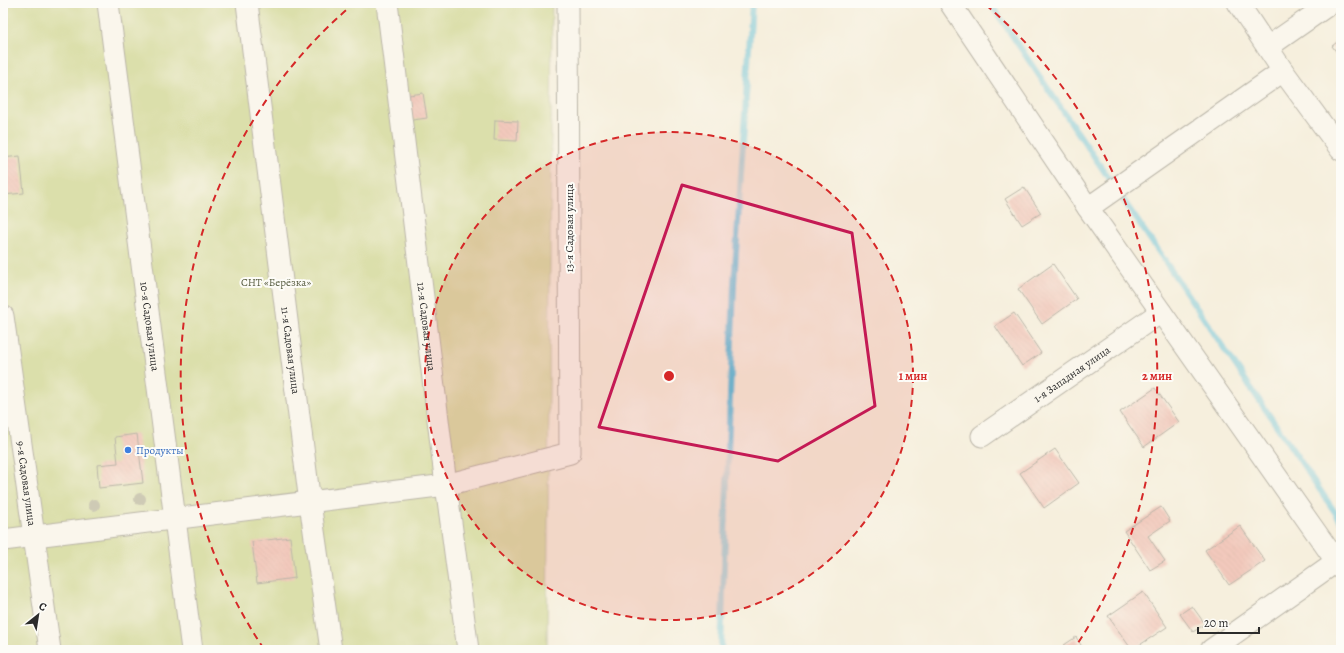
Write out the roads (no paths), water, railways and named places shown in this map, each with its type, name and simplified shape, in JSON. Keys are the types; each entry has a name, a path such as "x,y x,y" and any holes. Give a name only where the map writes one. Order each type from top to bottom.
{"street":[{"name":"10-я Садовая улица","path":"108,3 192,650"},
{"name":"11-я Садовая улица","path":"247,3 310,503 331,650"},
{"name":"12-я Садовая улица","path":"387,3 446,485 468,650"},
{"name":"13-я Садовая улица","path":"446,485 570,453 568,3"},
{"path":"950,3 1088,208 1339,565 1211,650"},
{"path":"1238,3 1283,71 1341,150"},
{"path":"1268,47 1331,3"},
{"path":"1088,208 1283,71"},
{"name":"1-я Западная улица","path":"982,436 1161,312"},
{"name":"9-я Садовая улица","path":"3,316 50,650"},
{"path":"3,540 175,520 446,485"}],"waterway":[{"path":"721,650 734,284 752,3"},
{"path":"990,3 1341,521"}],"place":[{"name":"Продукты","path":"128,450"}],"park label":[{"name":"СНТ «Берёзка»","path":"276,282"}]}
